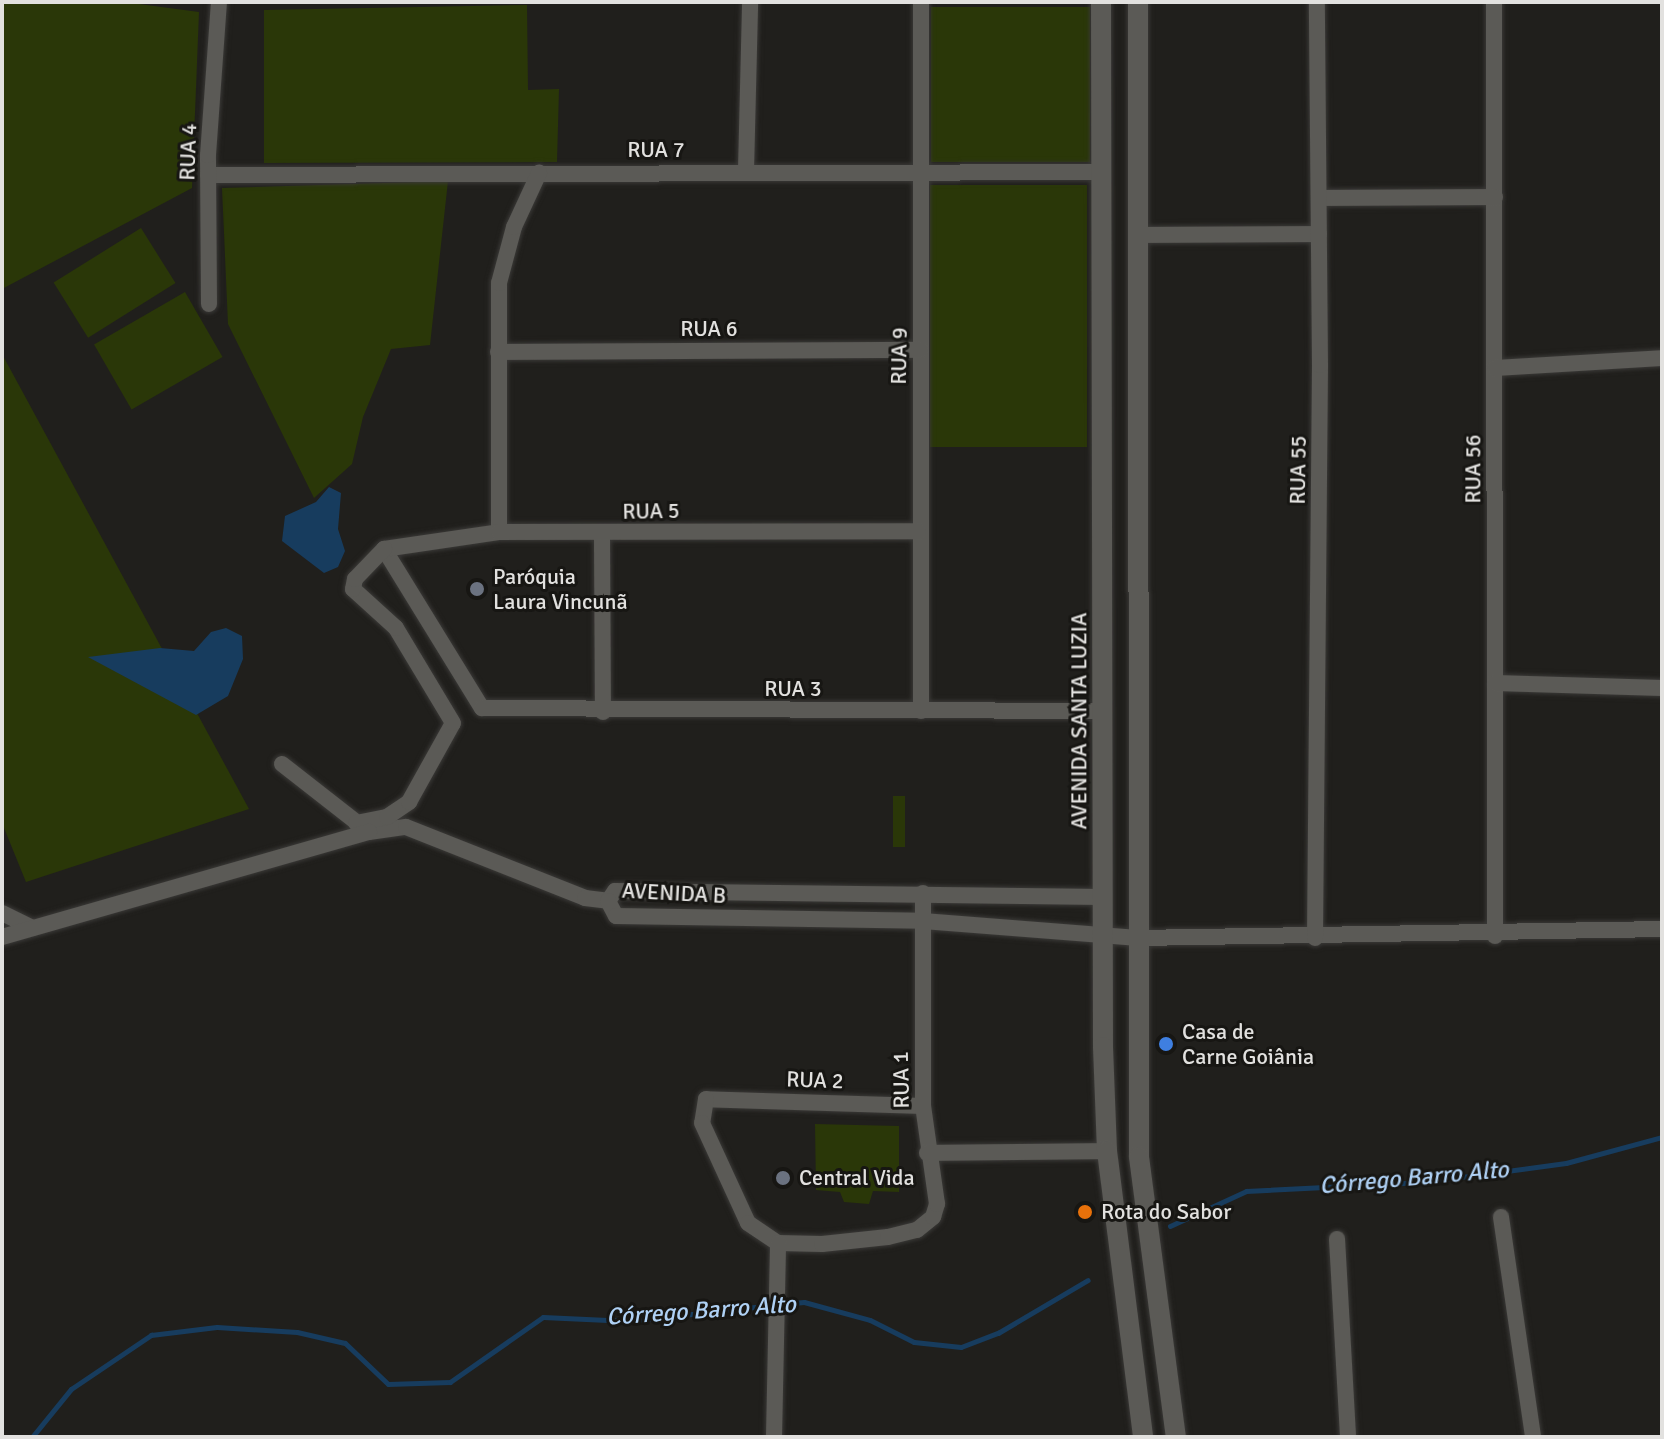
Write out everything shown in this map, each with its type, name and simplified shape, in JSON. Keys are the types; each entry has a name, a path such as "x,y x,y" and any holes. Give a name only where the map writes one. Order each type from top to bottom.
{"street":[{"name":"RUA 4","path":"209,304 208,175 219,2"},
{"path":"746,171 750,2"},
{"name":"RUA 9","path":"921,2 918,531 921,711"},
{"name":"AVENIDA SANTA LUZIA","path":"1101,2 1103,897 1107,1151 1143,1437"},
{"path":"1138,2 1139,1157 1176,1437"},
{"name":"RUA 55","path":"1315,938 1319,234 1317,2"},
{"name":"RUA 56","path":"1494,2 1495,936"},
{"name":"RUA 7","path":"208,175 1103,172"},
{"path":"499,532 499,283 514,227 539,173"},
{"path":"1319,198 1495,197"},
{"path":"1139,235 1319,234"},
{"name":"RUA 6","path":"498,352 921,350"},
{"path":"1495,368 1662,358"},
{"path":"1104,406 1139,405"},
{"name":"RUA 5","path":"384,549 499,532 918,531"},
{"path":"602,534 603,712"},
{"path":"2,937 362,827 387,817 409,802 453,723 396,628 353,589 355,579 384,549"},
{"name":"RUA 3","path":"384,549 482,708 603,712 1104,711"},
{"path":"1495,683 1662,688"},
{"path":"282,764 362,827 406,827 585,898 608,901"},
{"name":"AVENIDA B","path":"1103,897 615,891 608,901 616,916 923,921 1138,938 1495,936 1662,929"},
{"name":"RUA 1","path":"778,1243 852,1243 917,1230 933,1217 937,1204 927,1153 923,1106 923,893"},
{"path":"2,913 33,928"},
{"name":"RUA 2","path":"778,1243 748,1223 734,1199 702,1123 706,1099 923,1106"},
{"path":"927,1153 1107,1151"},
{"path":"1501,1217 1533,1437"},
{"path":"1337,1239 1348,1437"},
{"path":"774,1437 773,1363 778,1243"}],"green space":[{"path":"2,2 124,2 199,12 192,188 2,289"},
{"path":"527,5 528,90 559,89 557,162 264,163 264,10"},
{"path":"931,7 1090,7 1090,162 931,162"},
{"path":"448,181 430,345 391,349 363,417 352,464 314,498 228,324 222,188"},
{"path":"930,185 1087,185 1087,447 930,447"},
{"path":"141,228 175,283 88,338 54,283"},
{"path":"185,292 223,357 132,409 94,344"},
{"path":"2,354 249,809 26,882 2,823"},
{"path":"893,796 905,796 905,847 893,847"},
{"path":"815,1124 899,1126 899,1192 873,1191 869,1204 844,1202 840,1192 816,1190"}],"water":[{"path":"329,487 341,493 338,529 345,551 338,567 324,573 282,541 285,516 316,502"},
{"path":"226,628 242,636 243,659 228,696 196,715 88,657 160,648 194,651 211,632"}],"waterway":[{"name":"Córrego Barro Alto","path":"1170,1226 1246,1191 1424,1182 1566,1163 1662,1137"},
{"name":"Córrego Barro Alto","path":"782,1304 804,1302 870,1320 914,1342 961,1347 998,1333 1088,1280"},
{"name":"Córrego Barro Alto","path":"32,1437 71,1389 151,1335 217,1327 297,1332 345,1343 388,1384 450,1382 543,1317 629,1321 772,1305"}],"place":[{"name":"Paróquia Laura Vincunã","path":"477,589"},
{"name":"Casa de Carne Goiânia","path":"1166,1044"},
{"name":"Central Vida","path":"783,1178"},
{"name":"Rota do Sabor","path":"1085,1212"}]}
